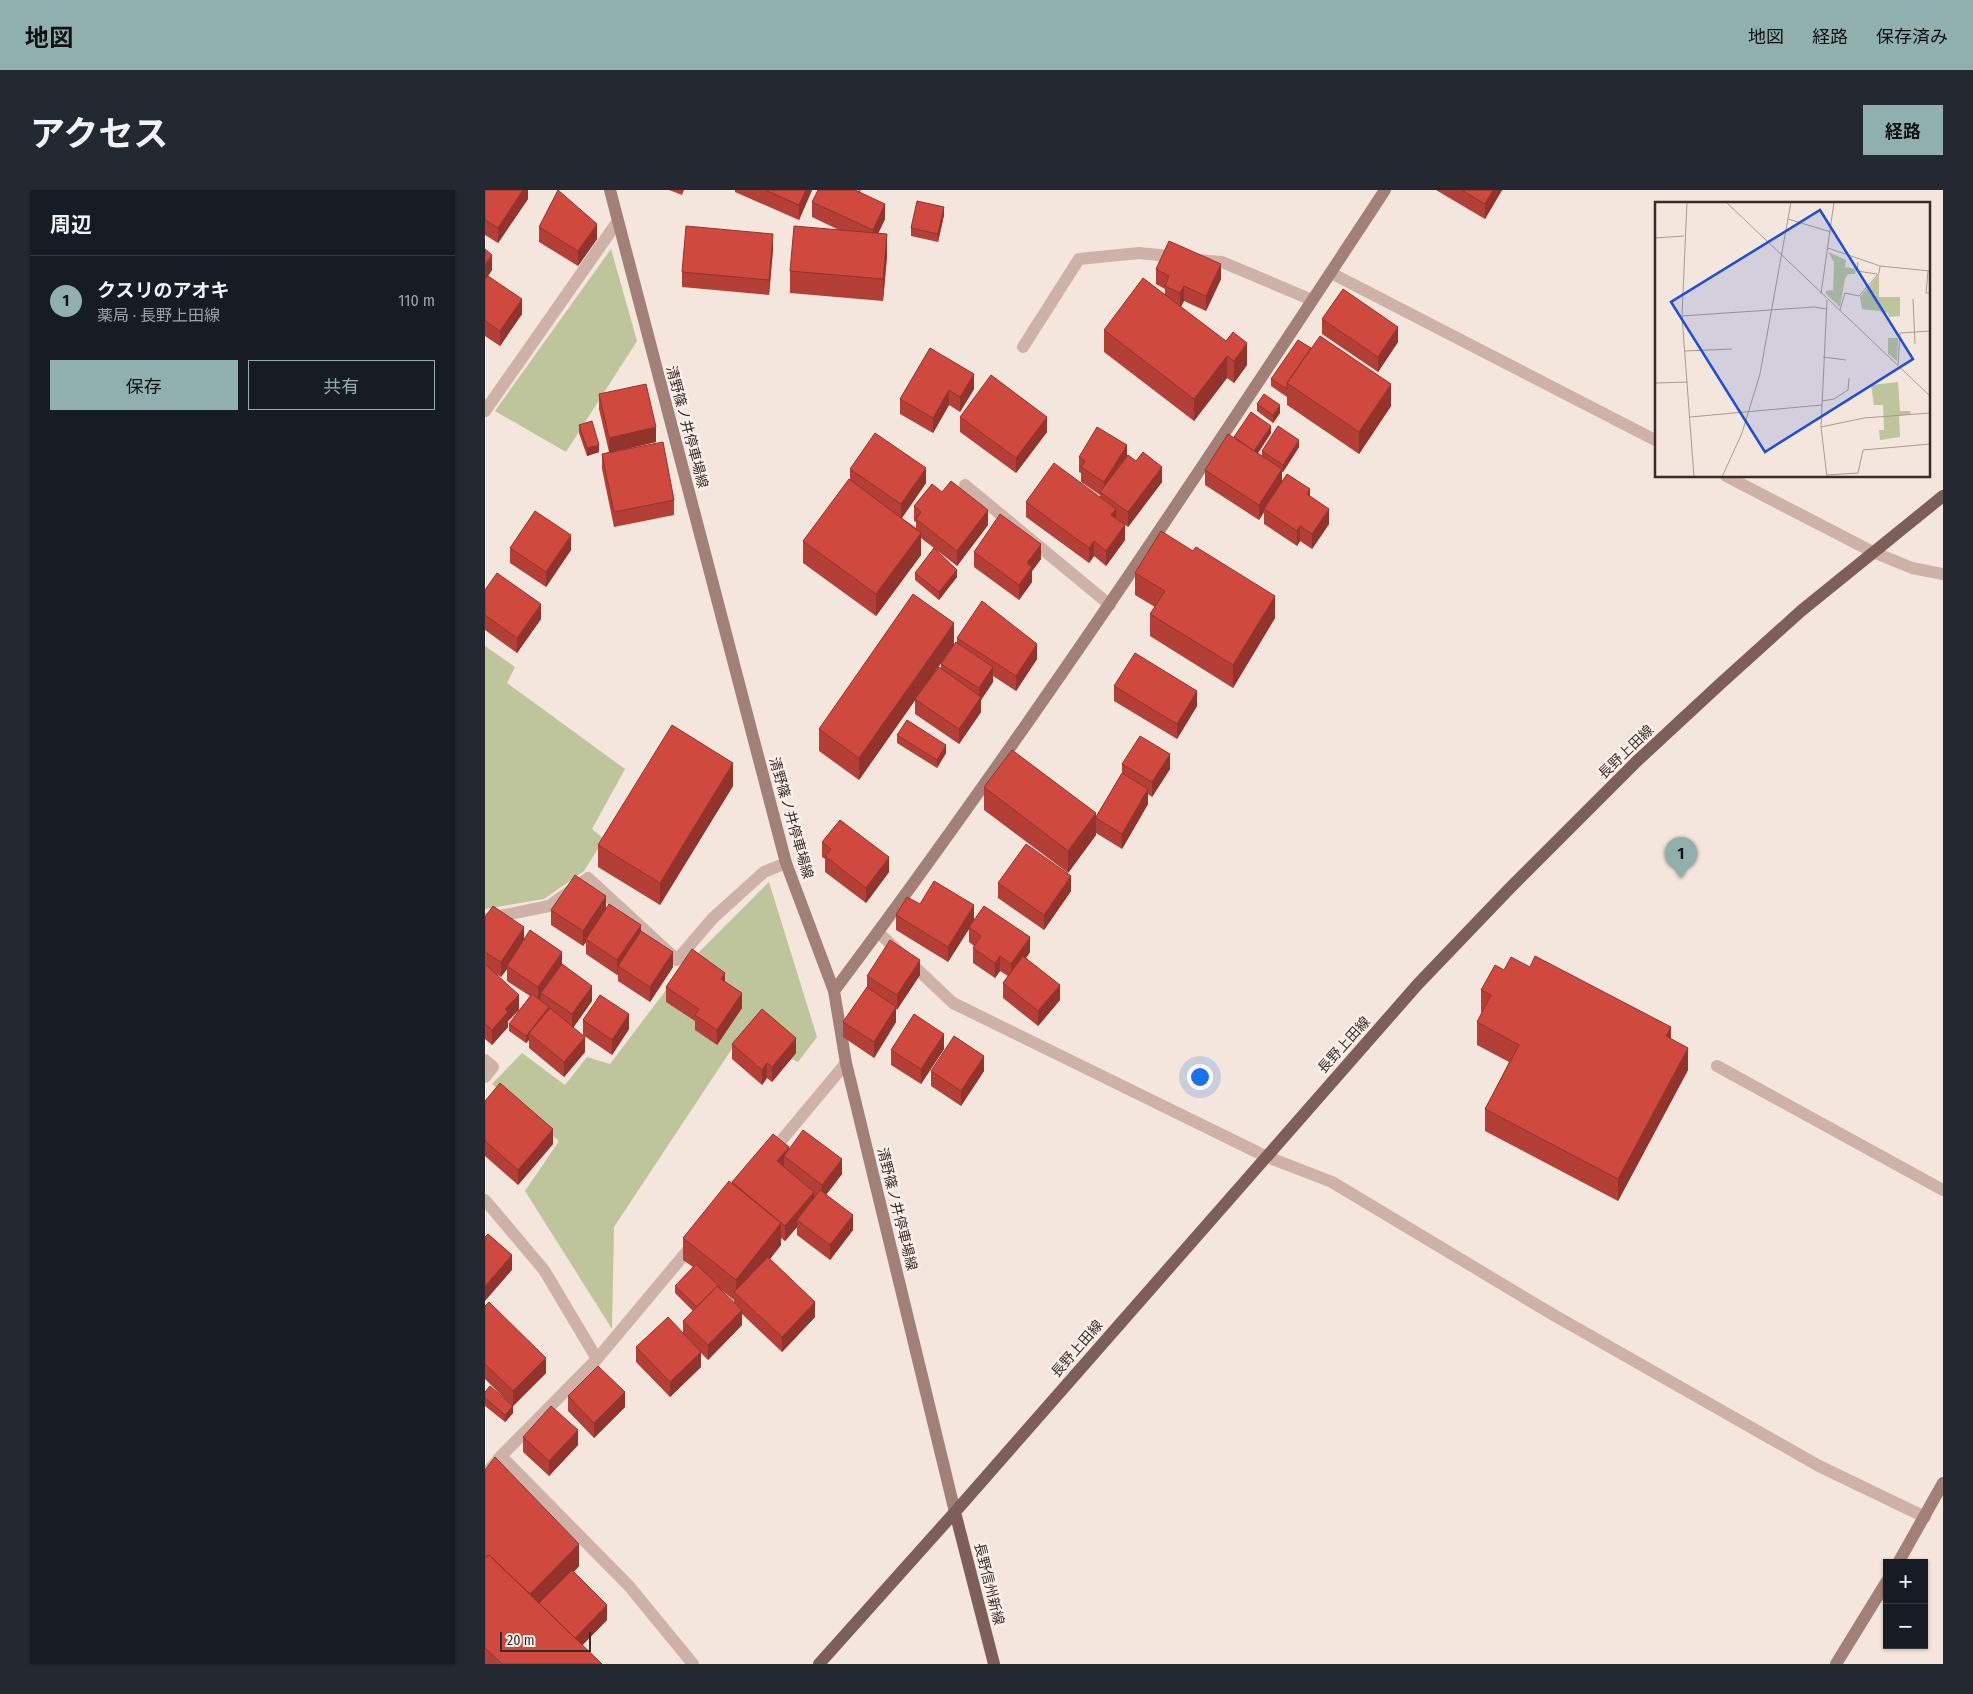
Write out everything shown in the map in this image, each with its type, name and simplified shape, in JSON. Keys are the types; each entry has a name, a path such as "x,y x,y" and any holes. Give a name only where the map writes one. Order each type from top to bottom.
{"main road":[{"name":"清野篠ノ井停車場線","path":"610,190 786,863 834,991 846,1063 955,1512"},
{"path":"834,991 1111,605 1385,190"},
{"name":"長野上田線","path":"819,1664 955,1512 1265,1156 1418,984 1510,888 1636,762 1787,623 1943,496"},
{"path":"1899,1559 1943,1483"},
{"name":"長野信州新線","path":"955,1512 993,1664"},
{"path":"1836,1664 1883,1588"}],"street":[{"path":"485,411 618,221"},
{"path":"1023,347 1079,259 1139,253 1222,262 1312,300"},
{"path":"1331,273 1655,440"},
{"path":"1730,478 1873,552 1912,568 1943,574"},
{"path":"965,484 1111,605"},
{"path":"485,919 549,906 588,878 677,960 713,918 749,885 764,872 786,863"},
{"path":"878,932 953,1003 1265,1156 1331,1182 1552,1314 1819,1466 1925,1517"},
{"path":"485,1060 493,1067 485,1078"},
{"path":"763,1162 846,1063"},
{"path":"1717,1066 1943,1190"},
{"path":"485,1200 544,1270 597,1359"},
{"path":"485,1475 501,1456 597,1359 706,1230"},
{"path":"501,1456 629,1586 693,1664"}],"green space":[{"path":"611,249 637,341 566,452 495,411"},
{"path":"485,646 515,667 507,683 625,769 592,829 604,839 584,871 544,899 485,909"},
{"path":"769,882 817,1037 798,1062 741,1035 614,1227 612,1329 525,1191 559,1141 492,1084 522,1053 565,1085 587,1057 610,1064 682,969"}],"building":[{"path":"485,190 523,190 498,228 485,220"},
{"path":"558,190 597,224 578,251 539,227"},
{"path":"765,190 806,190 799,205"},
{"path":"818,190 855,190 885,204 873,230 812,202"},
{"path":"1462,190 1493,190 1485,204"},
{"path":"917,201 944,207 938,234 911,228"},
{"path":"686,226 773,234 769,280 682,272"},
{"path":"794,226 887,234 883,279 790,271"},
{"path":"1169,241 1221,264 1206,296 1184,286 1180,293 1165,286 1169,276 1156,269"},
{"path":"485,249 492,255 485,265"},
{"path":"488,276 522,299 500,331 485,321 485,279"},
{"path":"1143,278 1226,341 1233,332 1247,343 1234,361 1227,356 1194,399 1104,330"},
{"path":"1343,289 1398,327 1378,357 1322,319"},
{"path":"1320,336 1391,384 1359,432 1287,383"},
{"path":"1298,340 1311,348 1287,383 1287,389 1271,379"},
{"path":"930,348 974,374 960,397 949,390 933,418 900,399"},
{"path":"991,375 1047,417 1016,458 960,417"},
{"path":"646,384 656,427 609,438 599,394"},
{"path":"1264,394 1280,405 1273,415 1257,404"},
{"path":"1251,412 1271,426 1254,451 1234,437"},
{"path":"592,421 599,445 587,448 579,425"},
{"path":"1278,426 1299,440 1283,465 1262,451"},
{"path":"1097,427 1127,445 1104,482 1081,467 1085,461 1079,457"},
{"path":"875,433 926,468 901,504 850,469"},
{"path":"1228,434 1282,469 1259,505 1205,470"},
{"path":"663,442 674,500 614,512 602,454"},
{"path":"1143,452 1162,467 1128,512 1100,492 1128,455 1136,461"},
{"path":"1054,463 1116,509 1111,515 1125,525 1106,551 1094,541 1089,548 1026,502"},
{"path":"1287,474 1310,489 1307,494 1329,509 1312,534 1300,526 1297,531 1264,509"},
{"path":"849,479 921,533 876,594 803,541"},
{"path":"951,481 988,510 957,551 916,519 921,512 914,506 932,484 942,492"},
{"path":"535,511 571,535 546,572 510,548"},
{"path":"1000,514 1041,544 1027,563 1032,567 1019,585 974,552"},
{"path":"1161,531 1193,551 1196,547 1275,596 1233,665 1150,614 1165,591 1135,573"},
{"path":"934,548 957,570 939,592 915,573"},
{"path":"497,573 541,604 517,638 485,615 485,590"},
{"path":"913,594 954,623 859,758 819,729"},
{"path":"982,601 1037,644 1016,676 957,638"},
{"path":"956,642 993,667 979,688 941,664"},
{"path":"1135,653 1197,691 1177,724 1114,686"},
{"path":"939,667 981,697 959,729 915,699"},
{"path":"907,720 946,745 937,760 897,735"},
{"path":"672,725 733,763 660,883 598,845"},
{"path":"1140,736 1170,754 1152,782 1122,764"},
{"path":"1012,750 1096,813 1068,851 984,787"},
{"path":"1122,773 1148,789 1122,834 1096,817"},
{"path":"840,820 889,857 866,888 825,856 831,849 822,842"},
{"path":"1026,844 1071,876 1044,915 998,883"},
{"path":"575,875 606,896 583,931 551,910"},
{"path":"934,881 974,905 948,947 896,915 907,897 920,904"},
{"path":"609,904 641,925 617,960 586,939"},
{"path":"493,906 524,927 501,962 485,952 485,917"},
{"path":"984,906 1030,937 1011,964 1000,956 995,963 973,948 981,936 969,927"},
{"path":"530,930 562,952 538,987 507,966"},
{"path":"641,931 673,952 650,987 618,966"},
{"path":"890,940 920,960 897,995 867,976"},
{"path":"692,949 725,973 721,979 742,993 717,1030 695,1015 699,1009 666,987"},
{"path":"1023,956 1060,985 1038,1011 1003,983"},
{"path":"1535,956 1671,1027 1666,1036 1688,1048 1618,1179 1485,1109 1519,1045 1477,1022 1491,995 1481,990 1495,965 1504,970 1511,957 1530,967"},
{"path":"485,964 519,995 505,1009 508,1012 492,1030 485,1024"},
{"path":"562,964 592,986 572,1014 541,993"},
{"path":"867,987 896,1007 874,1042 843,1022"},
{"path":"532,994 549,1007 526,1036 509,1024"},
{"path":"600,995 629,1014 612,1040 583,1020"},
{"path":"550,1008 585,1037 564,1062 529,1033"},
{"path":"762,1009 796,1038 772,1067 767,1063 762,1070 732,1044"},
{"path":"914,1014 944,1034 921,1069 891,1050"},
{"path":"954,1036 984,1056 961,1091 931,1071"},
{"path":"500,1083 553,1129 518,1170 485,1141 485,1101"},
{"path":"803,1130 842,1159 822,1185 784,1156"},
{"path":"773,1134 789,1147 777,1161 814,1192 785,1226 732,1182"},
{"path":"729,1181 781,1223 736,1280 683,1238"},
{"path":"820,1190 853,1215 830,1245 797,1220"},
{"path":"488,1234 512,1255 485,1286 485,1237"},
{"path":"768,1257 815,1302 782,1337 734,1292"},
{"path":"696,1264 720,1287 717,1286 697,1307 675,1286"},
{"path":"717,1286 742,1310 708,1345 683,1321"},
{"path":"489,1302 546,1358 513,1391 485,1364 485,1306"},
{"path":"668,1317 701,1352 670,1382 636,1347"},
{"path":"598,1366 625,1392 594,1423 568,1396"},
{"path":"490,1386 513,1406 505,1415 485,1398 485,1392"},
{"path":"551,1406 578,1430 549,1461 523,1437"},
{"path":"495,1457 579,1544 530,1594 489,1555 485,1558 485,1470"},
{"path":"489,1555 602,1664 502,1664 485,1648 485,1558"},
{"path":"572,1570 607,1605 575,1638 539,1603"}],"place":[{"name":"クスリのアオキ","path":"1681,878"}]}
